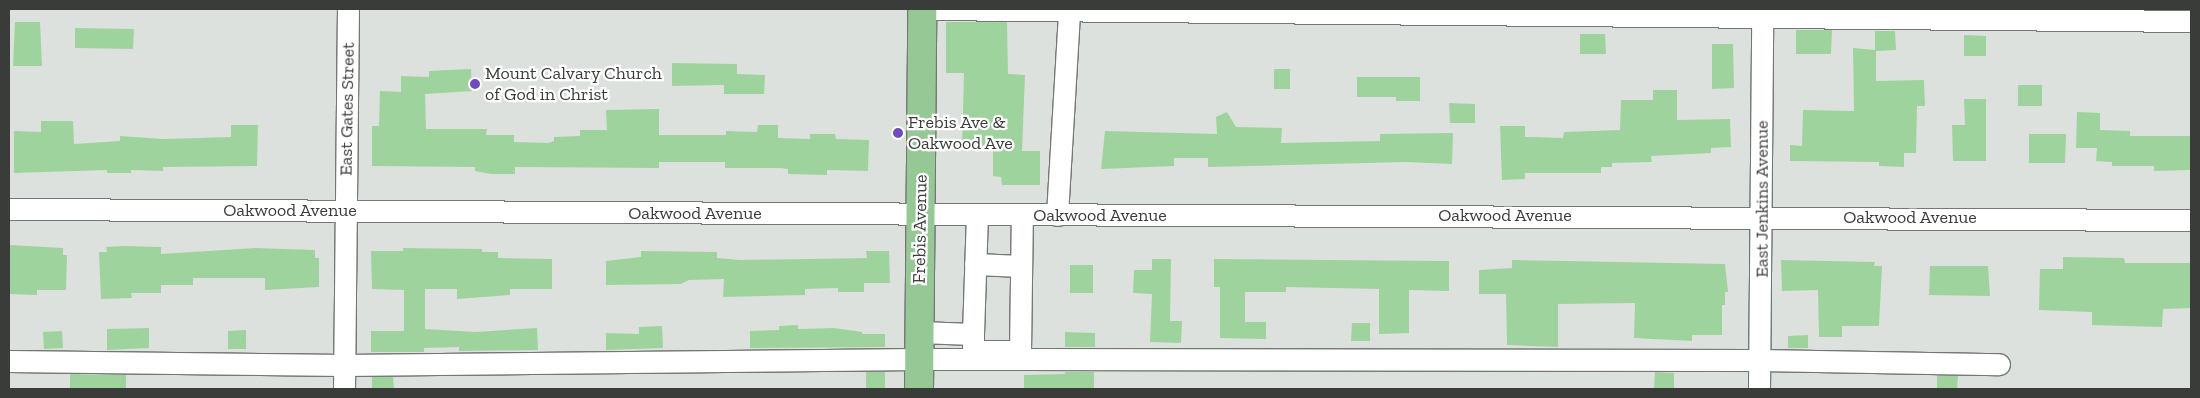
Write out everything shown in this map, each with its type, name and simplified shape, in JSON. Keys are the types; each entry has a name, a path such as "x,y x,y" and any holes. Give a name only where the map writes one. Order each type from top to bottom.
{"main road":[{"name":"Frebis Avenue","path":"919,389 922,9"}],"street":[{"name":"East Gates Street","path":"344,389 348,9"},
{"path":"922,9 1762,12 2191,21"},
{"path":"1057,215 1070,10"},
{"name":"East Jenkins Avenue","path":"1759,389 1762,216 1762,12"},
{"name":"Oakwood Avenue","path":"9,209 920,215 1762,216 2191,220"},
{"path":"977,215 973,351 1020,351 1022,215"},
{"path":"975,264 1021,266"},
{"path":"919,332 973,334"},
{"path":"9,360 344,365 919,359 1760,360 1999,364"}],"building":[{"path":"15,22 40,22 42,66 13,66"},
{"path":"946,22 1007,22 1008,74 1025,75 1022,151 1040,151 1040,185 1002,185 1001,177 993,176 993,148 962,148 964,73 946,73"},
{"path":"75,28 134,29 133,49 75,48"},
{"path":"1796,30 1832,30 1831,54 1796,54"},
{"path":"1875,31 1895,31 1896,50 1876,51 1876,81 1924,80 1925,106 1917,106 1916,153 1904,153 1904,167 1879,166 1879,162 1790,161 1790,145 1802,146 1803,110 1854,111 1853,48 1875,50"},
{"path":"1580,34 1605,34 1606,54 1580,54"},
{"path":"1964,35 1986,36 1986,56 1964,56"},
{"path":"1712,44 1733,44 1734,88 1712,89"},
{"path":"672,63 737,64 737,74 765,75 764,94 724,94 724,85 672,86"},
{"path":"471,69 472,91 425,94 426,129 487,129 486,135 514,135 514,142 549,143 554,141 554,137 580,136 580,130 607,130 606,110 659,109 659,135 726,135 726,131 757,132 758,125 778,125 778,138 810,139 810,134 835,134 836,139 869,140 868,171 827,170 827,175 788,174 788,169 780,168 725,168 725,162 659,162 659,168 515,167 515,174 491,174 475,171 475,167 372,166 372,126 379,126 380,91 401,92 401,76 429,77 429,71"},
{"path":"1274,69 1290,69 1290,89 1274,89"},
{"path":"1357,77 1420,77 1420,101 1396,101 1396,97 1357,97"},
{"path":"2018,85 2042,85 2042,106 2018,106"},
{"path":"1653,90 1677,90 1677,120 1730,119 1731,147 1711,148 1711,153 1651,156 1652,162 1612,163 1612,167 1601,167 1601,173 1525,173 1525,179 1502,180 1500,126 1525,126 1525,137 1563,138 1564,132 1620,130 1621,100 1653,100"},
{"path":"1964,99 1986,99 1986,161 1953,161 1952,125 1965,125"},
{"path":"1449,103 1475,104 1475,123 1450,123"},
{"path":"1227,112 1236,127 1282,128 1281,143 1380,141 1380,134 1453,133 1452,164 1405,162 1208,167 1208,158 1174,158 1174,166 1101,169 1105,131 1217,134 1216,117"},
{"path":"2077,112 2100,113 2100,130 2130,131 2130,136 2191,136 2191,170 2154,171 2154,166 2112,166 2112,162 2096,161 2097,148 2076,148"},
{"path":"41,121 73,121 74,144 120,141 120,136 163,139 231,137 231,125 258,125 257,166 163,167 163,171 131,170 131,173 107,173 107,170 14,173 14,131 41,132"},
{"path":"2029,134 2066,134 2065,163 2029,163"},
{"path":"10,245 63,248 63,255 67,255 66,290 37,290 37,295 9,294"},
{"path":"106,247 161,247 161,254 255,248 315,250 315,258 319,258 319,287 265,290 265,278 193,278 193,285 161,285 161,293 131,293 132,298 101,299 99,252 107,252"},
{"path":"403,248 482,249 482,252 498,252 498,258 552,259 552,289 510,289 510,295 457,299 457,289 425,289 425,329 475,332 537,328 538,350 459,351 459,347 424,348 424,352 371,352 371,331 404,331 404,290 372,289 371,251 403,251"},
{"path":"641,251 717,252 717,258 740,260 867,258 866,251 889,251 890,283 864,283 864,292 838,292 838,288 805,289 805,295 723,297 724,279 689,280 681,284 606,285 606,261 641,257"},
{"path":"2063,257 2124,258 2125,263 2191,263 2191,308 2163,309 2162,327 2092,325 2092,312 2039,310 2040,269 2063,269"},
{"path":"1152,259 1171,259 1170,321 1182,321 1181,343 1150,342 1152,294 1133,293 1134,270 1152,270"},
{"path":"1214,259 1449,261 1449,291 1409,290 1409,333 1379,334 1379,289 1286,287 1286,292 1245,292 1245,322 1266,322 1266,339 1220,338 1220,287 1214,287"},
{"path":"1512,260 1725,264 1728,292 1725,292 1725,305 1722,305 1722,335 1692,335 1692,341 1634,338 1635,303 1558,304 1558,347 1507,345 1506,294 1479,294 1479,270 1512,268"},
{"path":"1781,260 1875,262 1874,266 1882,266 1879,326 1842,326 1842,337 1819,337 1818,290 1782,291"},
{"path":"1070,265 1093,265 1093,293 1070,293"},
{"path":"1930,266 1988,266 1990,296 1929,295"},
{"path":"1352,323 1370,323 1370,341 1351,341"},
{"path":"798,325 798,329 834,328 862,332 862,334 885,334 885,347 750,348 750,331 779,330 779,326"},
{"path":"662,326 663,348 606,350 606,333 639,334 639,327"},
{"path":"149,328 149,348 107,350 107,329"},
{"path":"246,330 246,349 228,349 228,331"},
{"path":"62,331 63,348 44,349 43,332"},
{"path":"1065,332 1095,333 1095,347 1065,347"},
{"path":"1808,335 1808,348 1788,348 1788,336"},
{"path":"866,372 885,372 885,389 866,389"},
{"path":"1065,372 1094,372 1094,389 1024,389 1024,375 1065,374"},
{"path":"1655,372 1674,373 1674,389 1654,389"},
{"path":"70,374 126,375 126,389 70,389"},
{"path":"1937,375 1958,376 1957,389 1937,389"},
{"path":"372,377 393,377 394,389 372,389"}],"place":[{"name":"Mount Calvary Church of God in Christ","path":"475,84"},
{"name":"Frebis Ave & Oakwood Ave","path":"898,133"}]}
